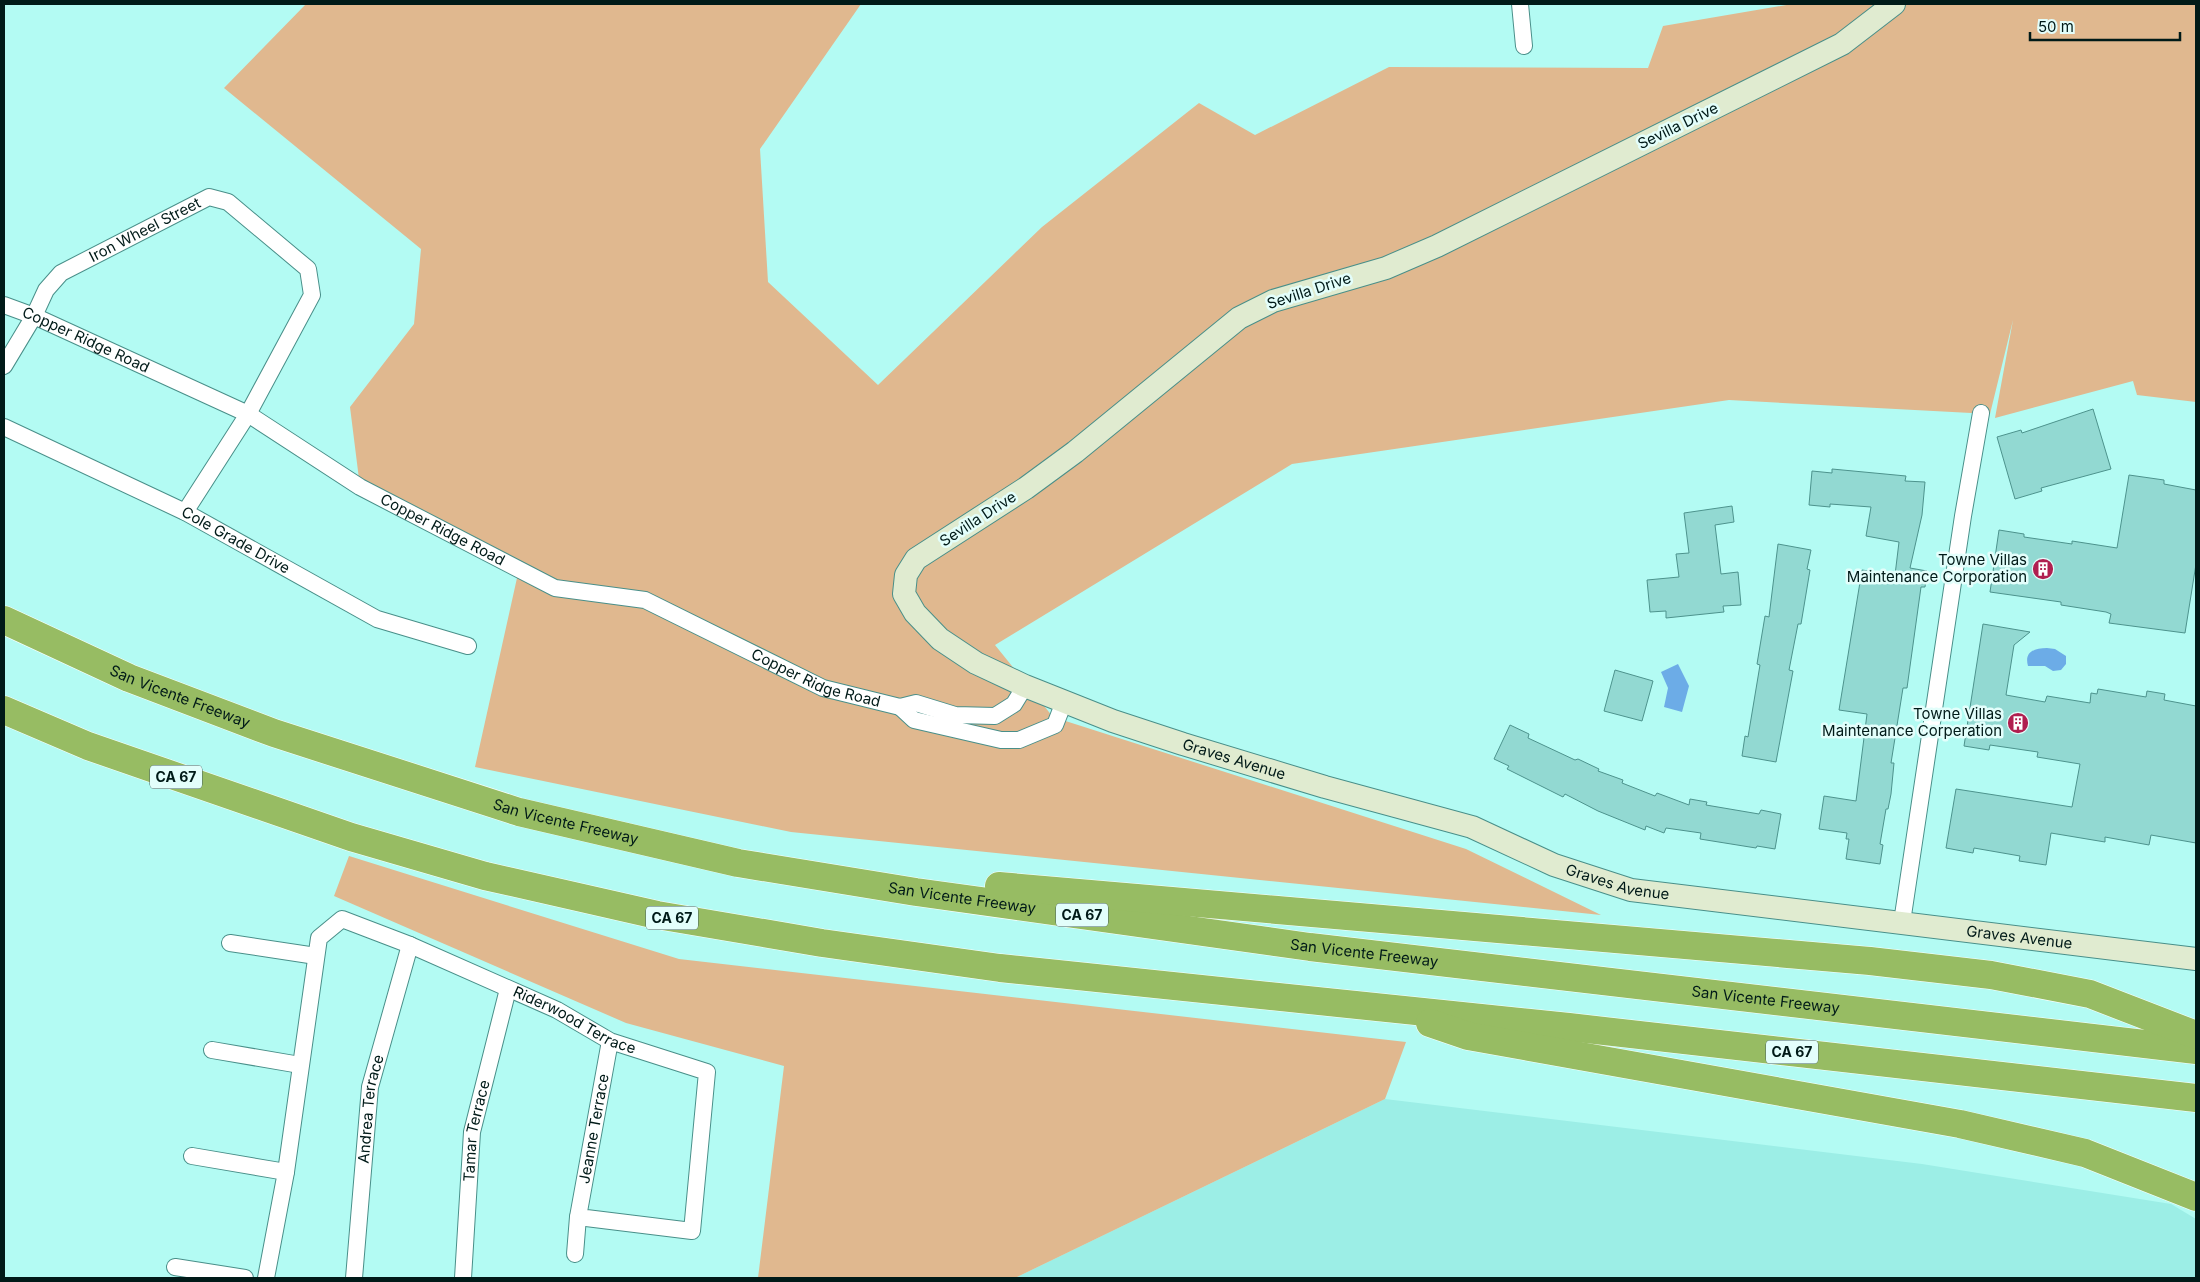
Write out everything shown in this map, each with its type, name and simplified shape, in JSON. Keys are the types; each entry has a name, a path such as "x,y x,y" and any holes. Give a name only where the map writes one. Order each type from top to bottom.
{"highway":[{"name":"San Vicente Freeway","path":"4,620 129,678 284,736 519,812 738,863 916,892 1310,947 2196,1050"},
{"name":"CA 67","path":"4,710 88,746 350,838 485,876 657,915 822,943 1000,968 1388,1008 2196,1098"},
{"path":"738,863 1870,961 1991,975 2090,994 2196,1035"},
{"path":"1388,1008 1468,1036 1960,1124 2084,1153 2196,1197"}],"street":[{"path":"1520,4 1524,46"},
{"name":"Sevilla Drive","path":"1064,702 976,663 940,638 914,613 904,594 906,575 916,559 1026,488 1074,452 1239,318 1273,300 1386,268 1437,246 1842,44 1894,4"},
{"name":"Iron Wheel Street","path":"4,366 34,316 46,290 61,272 209,196 228,202 308,269 312,295 248,414 185,512"},
{"name":"Copper Ridge Road","path":"4,305 34,316 248,414 360,488 555,588 645,600 823,688 900,707 916,703 955,715 995,716 1014,704 1025,686"},
{"path":"1902,922 1963,516 1981,413"},
{"name":"Cole Grade Drive","path":"4,427 185,512 376,619 468,646"},
{"name":"Copper Ridge Road","path":"900,707 914,720 1001,740 1019,740 1055,725 1064,702"},
{"name":"Graves Avenue","path":"1064,702 1183,744 1325,788 1472,827 1554,864 1631,890 2196,959"},
{"name":"Riderwood Terrace","path":"266,1278 286,1172 319,938 342,919 410,945 557,1010 610,1040 707,1072 692,1231 578,1217"},
{"path":"230,943 316,956"},
{"name":"Andrea Terrace","path":"354,1278 370,1087 410,945"},
{"name":"Tamar Terrace","path":"463,1278 472,1132 508,989"},
{"name":"Jeanne Terrace","path":"575,1254 578,1217 610,1040"},
{"path":"212,1050 300,1066"},
{"path":"192,1156 286,1172"},
{"path":"175,1267 245,1278"}],"shaded area":[{"path":"306,4 861,4 760,149 768,282 878,385 1042,227 1199,103 1255,135 1389,67 1648,68 1663,26 1792,4 2196,4 2196,402 2137,395 2133,381 1995,418 2013,320 1990,414 1729,400 1292,464 995,645 1053,717 1466,849 1601,915 791,832 475,767 519,569 360,487 350,407 414,324 421,249 224,88"},
{"path":"2047,648 2055,649 2066,656 2066,664 2061,670 2053,671 2045,666 2028,666 2027,657 2031,652"},
{"path":"1678,664 1689,686 1682,712 1664,707 1668,688 1661,672"},
{"path":"349,856 679,959 1406,1042 1385,1099 1015,1278 758,1278 784,1066 626,1023 334,896"},
{"path":"1385,1099 1922,1164 2171,1204 2196,1219 2196,1278 1015,1278"}],"building":[{"path":"2093,409 2111,469 2041,488 2042,491 2015,499 1997,437 2021,430 2022,433"},
{"path":"1832,469 1906,476 1905,481 1925,482 1922,515 1910,568 1927,571 1925,587 1921,587 1907,688 1903,688 1891,763 1894,763 1891,794 1888,809 1886,809 1880,844 1883,845 1880,864 1846,859 1849,839 1846,839 1847,833 1819,829 1824,796 1856,801 1867,714 1839,710 1862,570 1895,575 1899,542 1866,536 1871,507 1830,504 1830,507 1809,505 1812,471 1832,473"},
{"path":"2129,475 2164,480 2164,484 2196,490 2196,564 2185,633 2109,623 2111,614 2106,612 2061,605 2061,602 1990,592 1999,530 2024,534 2024,537 2072,544 2072,541 2117,548"},
{"path":"1732,506 1734,522 1715,525 1721,574 1738,572 1741,605 1723,606 1724,612 1666,618 1666,611 1650,612 1647,580 1679,577 1676,554 1689,553 1684,513"},
{"path":"1778,544 1811,550 1807,569 1810,570 1801,624 1798,624 1789,670 1793,671 1776,762 1742,756 1745,736 1748,737 1760,665 1757,664 1765,616 1769,617"},
{"path":"1983,624 2030,632 2014,645 2006,695 2045,702 2047,696 2090,703 2091,693 2097,694 2098,689 2146,697 2147,691 2165,694 2164,700 2196,706 2196,843 2151,835 2149,845 2105,837 2105,842 2051,833 2046,865 2019,861 2020,856 1974,848 1973,853 1946,848 1956,789 2072,807 2080,764 2037,757 2038,752 1990,745 1989,750 1964,746"},
{"path":"1615,670 1653,681 1642,721 1604,711"},
{"path":"1510,725 1529,734 1528,738 1575,760 1578,759 1599,769 1598,771 1623,780 1622,783 1655,796 1657,793 1689,805 1690,799 1707,802 1706,805 1759,814 1761,810 1781,814 1775,849 1757,846 1756,848 1700,839 1701,833 1666,828 1664,833 1646,826 1645,830 1598,811 1565,794 1563,797 1507,769 1509,766 1494,759"}],"place":[{"name":"Towne Villas Maintenance Corporation","path":"2043,569"},
{"name":"Towne Villas Maintenance Corperation","path":"2018,723"}]}
